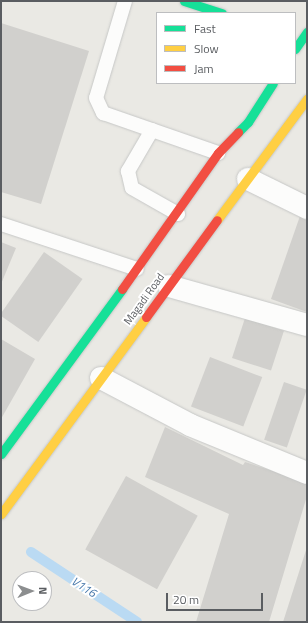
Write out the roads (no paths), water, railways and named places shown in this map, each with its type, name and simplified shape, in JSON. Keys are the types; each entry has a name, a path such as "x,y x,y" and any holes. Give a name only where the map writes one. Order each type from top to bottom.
{"main road":[{"path":"184,1 219,12"},
{"path":"296,48 303,36"},
{"name":"Magadi Road","path":"1,454 178,214 218,153 248,122 272,84"},
{"name":"Magadi Road","path":"1,514 307,99"}],"street":[{"path":"248,179 307,208"},
{"path":"169,286 307,326"},
{"path":"101,378 190,425 307,473"}],"lane":[{"path":"125,1 96,98 103,112 218,153"},
{"path":"152,130 128,171 132,188 178,214"},
{"path":"1,224 137,269"}],"waterway":[{"name":"V116","path":"31,552 137,622"}]}
